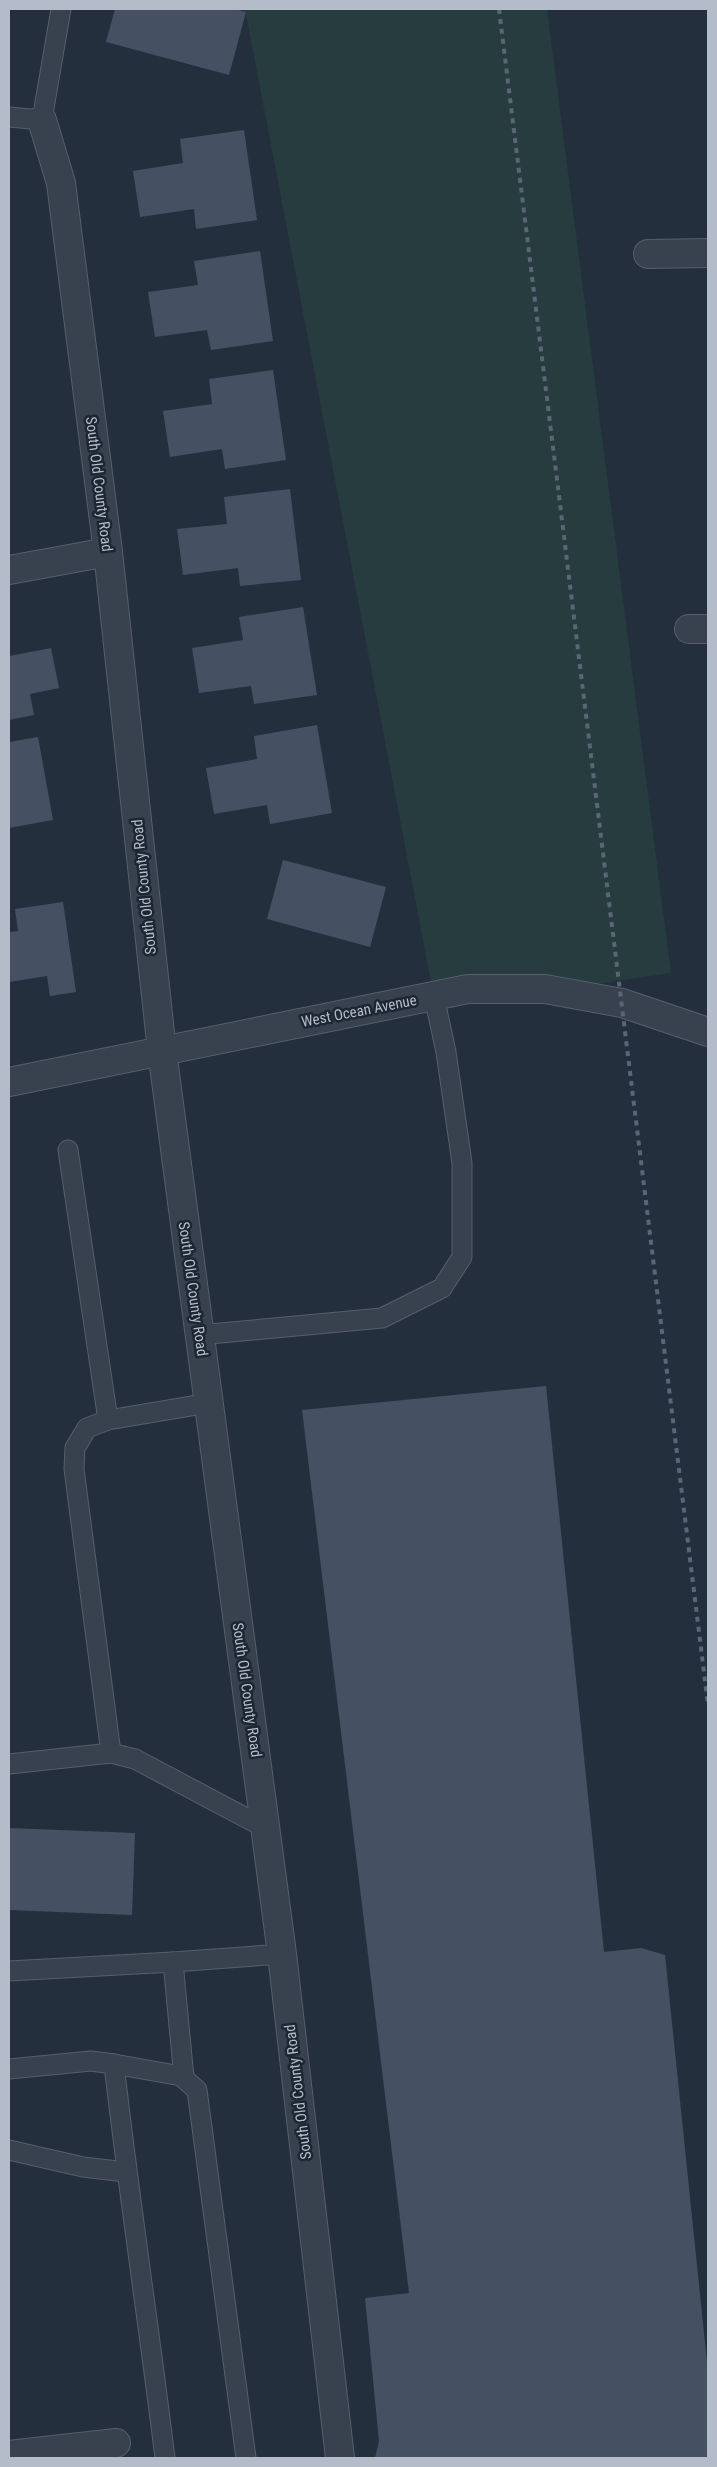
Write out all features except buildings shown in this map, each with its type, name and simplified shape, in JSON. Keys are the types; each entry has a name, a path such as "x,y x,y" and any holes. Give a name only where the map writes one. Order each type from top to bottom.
{"street":[{"name":"South Old County Road","path":"42,120 61,183 108,552 162,1051 282,1954 340,2458"},
{"path":"648,254 708,253"},
{"path":"9,570 108,552"},
{"name":"West Ocean Avenue","path":"9,1082 468,989 545,990 622,1003 708,1032"},
{"path":"9,2455 116,2443"}],"lane":[{"path":"9,117 42,120 61,9"},
{"path":"200,1335 382,1318 442,1288 462,1257 462,1163 446,1052 434,996"},
{"path":"68,1150 108,1420"},
{"path":"111,1753 74,1469 75,1448 87,1428 108,1420 209,1403"},
{"path":"9,1764 111,1753 135,1758 265,1828"},
{"path":"9,1971 282,1954"},
{"path":"172,1962 184,2078"},
{"path":"9,2069 83,2062 114,2064 167,2072 184,2078 197,2090 200,2101 246,2458"},
{"path":"114,2064 126,2172 150,2333 165,2458"},
{"path":"9,2150 83,2167 126,2172"}],"green space":[{"path":"245,9 547,9 671,973 436,1008"}],"railway":[{"path":"499,9 708,1705"}]}
